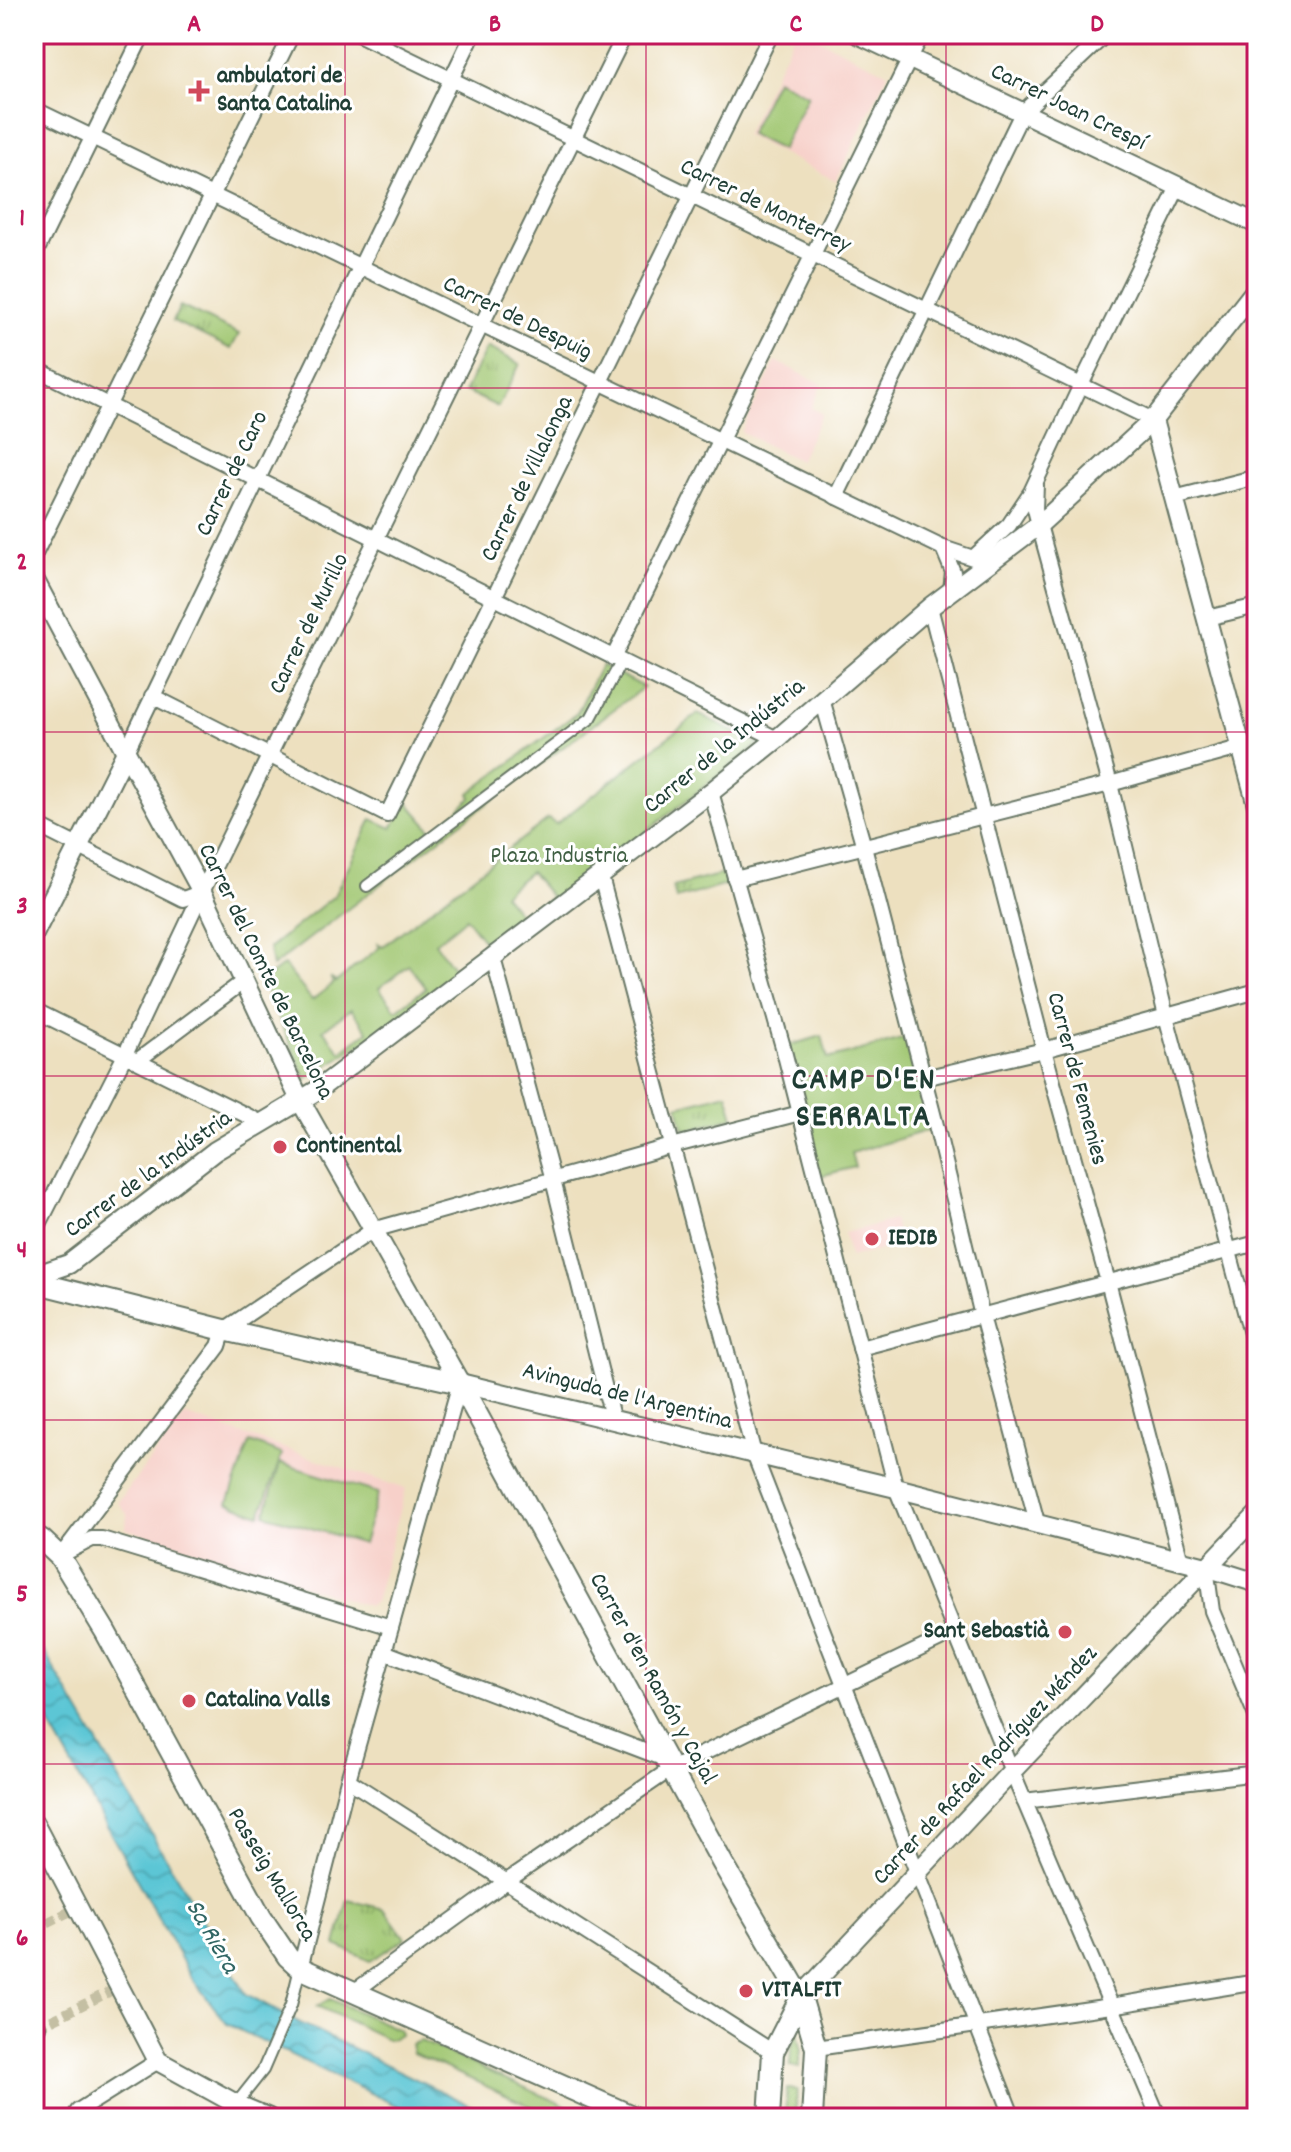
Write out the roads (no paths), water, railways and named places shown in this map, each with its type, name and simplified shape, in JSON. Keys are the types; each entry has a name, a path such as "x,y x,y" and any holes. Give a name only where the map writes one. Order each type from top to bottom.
{"main road":[{"name":"Avinguda de l'Argentina","path":"34,1279 224,1330 460,1383"},
{"name":"Carrer d'en Ramón y Cajal","path":"460,1383 723,1864 801,1997 816,2048 812,2118"},
{"name":"Passeig Mallorca","path":"34,1535 60,1557 105,1631 261,1917 288,1957 300,1968 636,2118"},
{"path":"769,2118 773,2052 801,1997"}],"street":[{"path":"34,256 143,34"},
{"path":"34,556 292,34"},
{"name":"Carrer de Monterrey","path":"358,34 1153,420"},
{"name":"Carrer de Caro","path":"34,934 126,752 473,34"},
{"name":"Carrer de Murillo","path":"34,1234 131,1058 202,892 625,34"},
{"name":"Carrer de Villalonga","path":"270,756 387,815 771,34"},
{"name":"Carrer Joan Crespí","path":"858,34 1257,224"},
{"path":"367,886 591,718 720,441 922,34"},
{"path":"836,497 1022,113 1103,35"},
{"name":"Carrer de Despuig","path":"34,109 943,548 973,558 1009,525 1037,479"},
{"path":"1178,187 1037,479 1035,509 1110,784 1166,1016 1257,1356"},
{"name":"Carrer de la Indústria","path":"34,1279 69,1264 215,1151 316,1091 601,877 777,739 930,607 1039,525 1153,420 1257,288"},
{"path":"34,368 777,739"},
{"path":"1153,420 1207,618 1249,745 1257,805"},
{"path":"1174,498 1257,477"},
{"path":"943,548 953,572 951,590"},
{"name":"Carrer del Comte de Barcelona","path":"34,579 202,892 300,1100 460,1383"},
{"path":"1207,618 1257,606"},
{"name":"Carrer de Femenies","path":"930,607 1044,1050 1181,1561"},
{"path":"152,696 270,756"},
{"path":"822,699 864,847 1038,1526"},
{"path":"735,879 1110,784 1249,745"},
{"path":"711,792 783,1047 896,1488 1024,1801 1159,2118"},
{"path":"34,824 183,899 202,892"},
{"path":"601,877 754,1454 1013,2118"},
{"path":"493,958 613,1421"},
{"path":"131,1058 244,981"},
{"path":"924,1078 1044,1050 1257,991"},
{"path":"34,1010 262,1123"},
{"path":"60,1557 219,1346 224,1330 373,1230 800,1113"},
{"path":"860,1348 1257,1243"},
{"path":"236,2104 263,2070 291,2005 348,1780 460,1383"},
{"name":"Avinguda de l'Argentina","path":"460,1383 896,1488 1206,1567 1257,1583"},
{"name":"Carrer de Rafael Rodríguez Méndez","path":"801,1997 1257,1515"},
{"path":"60,1557 84,1542 102,1539 391,1627"},
{"path":"1206,1567 1212,1611 1257,1718"},
{"path":"355,1991 668,1764 844,1686 955,1632"},
{"path":"384,1652 668,1764"},
{"path":"1024,1801 1257,1773"},
{"path":"348,1780 773,2052"},
{"path":"34,1823 158,2061 236,2104 269,2118"},
{"path":"816,2048 1257,1982"},
{"path":"74,2118 78,2111 158,2061"}],"water":[{"name":"Sa Riera","path":"34,1635 246,1994 496,2118 422,2118 227,2024 192,1978 34,1697"}],"tunnel":[{"path":"34,1929 79,1907"},
{"path":"38,2027 121,1986"}],"place":[{"name":"ambulatori de Santa Catalina","path":"199,91"},
{"name":"Continental","path":"280,1147"},
{"name":"IEDIB","path":"872,1239"},
{"name":"Sant Sebastià","path":"1065,1632"},
{"name":"Catalina Valls","path":"189,1701"},
{"name":"VITALFIT","path":"746,1991"}],"district":[{"name":"CAMP D'EN SERRALTA","path":"864,1100"}],"park label":[{"name":"Plaza Industria","path":"559,857"}]}
